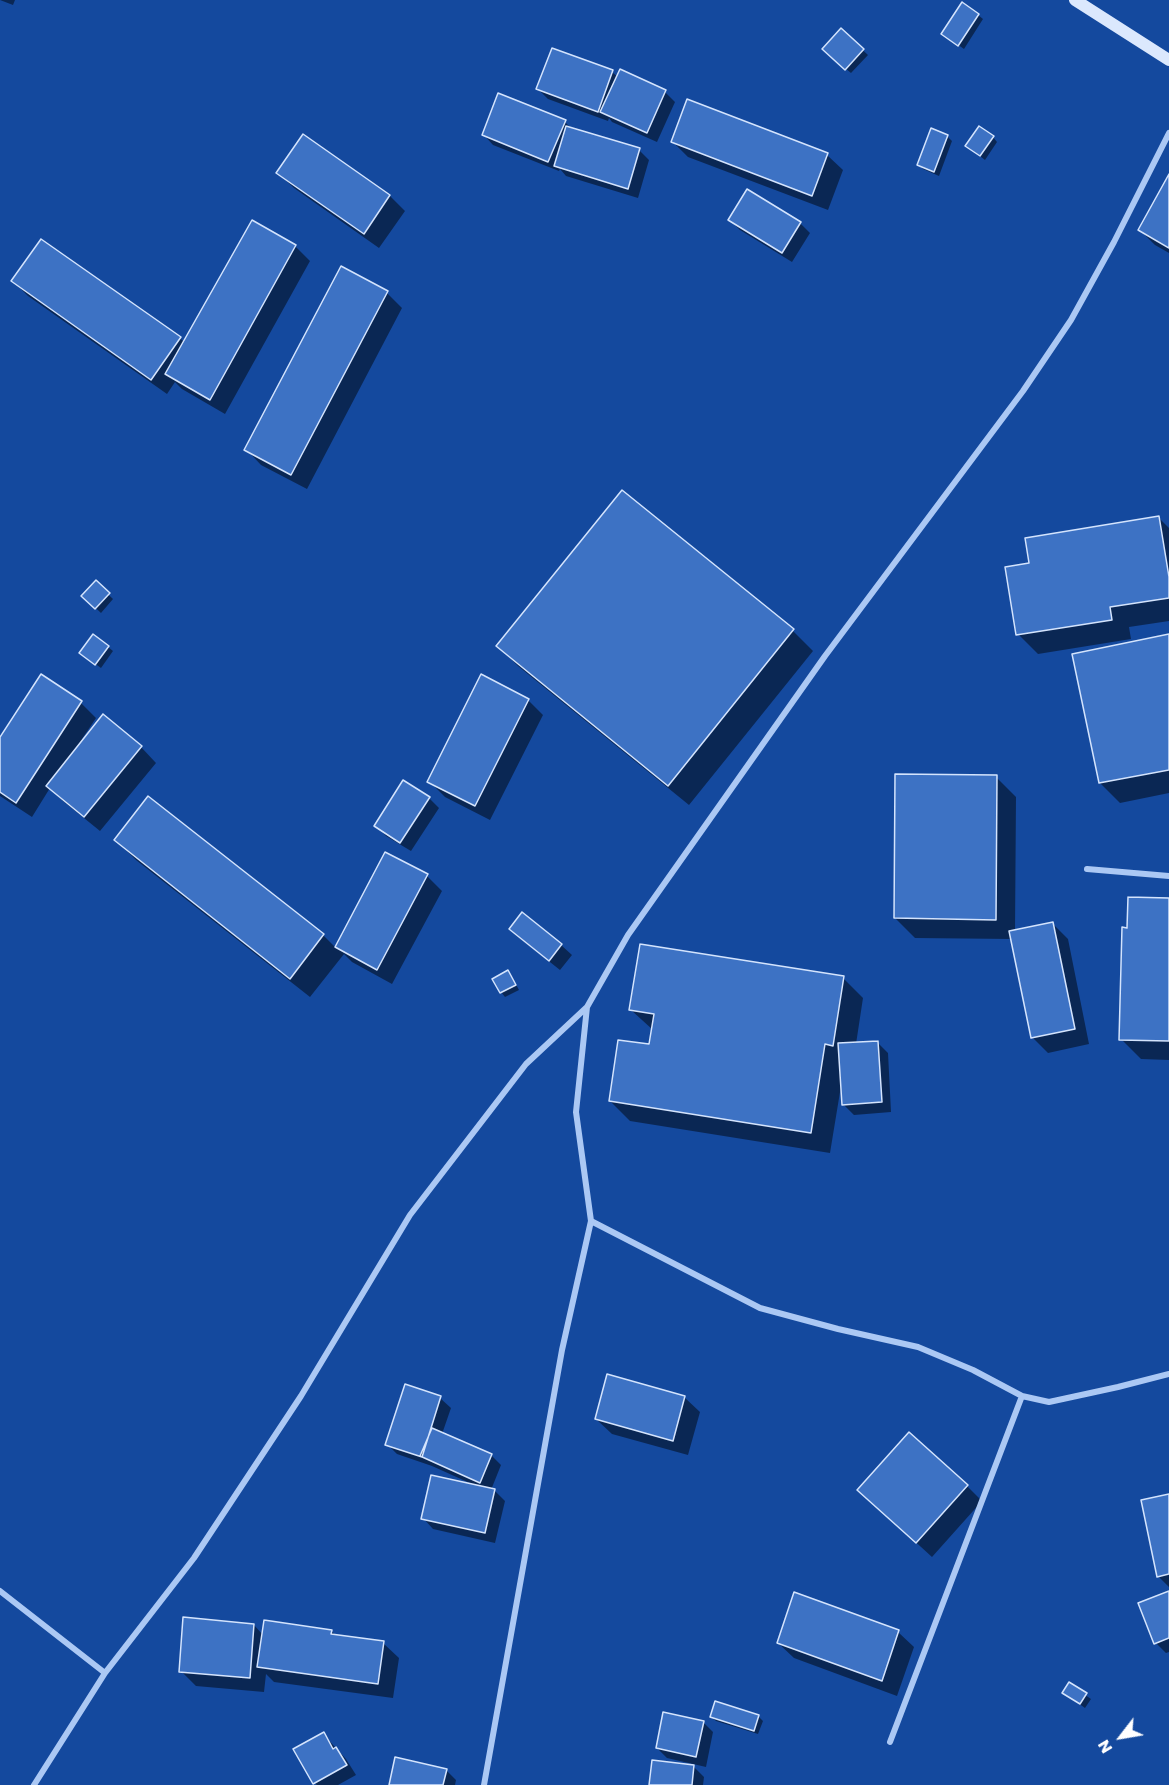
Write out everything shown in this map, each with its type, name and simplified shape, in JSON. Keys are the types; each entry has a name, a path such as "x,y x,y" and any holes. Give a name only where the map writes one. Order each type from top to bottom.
{"main road":[{"path":"1077,1 1169,60"}],"street":[{"path":"34,1785 105,1673 194,1558 301,1396 410,1215 526,1064 587,1007 628,935 648,906 825,656 1023,391 1071,320 1114,242 1169,132"},
{"path":"1087,869 1169,876"},
{"path":"484,1785 560,1362 591,1221 576,1112 587,1007"},
{"path":"591,1221 760,1308 918,1347 973,1370 1022,1396 1048,1402 1169,1374"},
{"path":"890,1742 1022,1396"},
{"path":"0,1591 105,1673"}],"building":[{"path":"962,2 979,14 958,46 941,34"},
{"path":"841,28 864,49 845,70 822,49"},
{"path":"552,48 613,70 598,112 536,89"},
{"path":"620,69 666,90 647,133 600,112"},
{"path":"498,93 566,120 548,162 482,135"},
{"path":"687,99 828,153 812,196 671,142"},
{"path":"566,126 640,148 628,189 554,166"},
{"path":"979,126 994,136 980,156 965,146"},
{"path":"931,128 948,135 934,172 917,165"},
{"path":"303,134 390,195 364,234 276,173"},
{"path":"1169,174 1169,248 1138,230"},
{"path":"747,189 801,222 782,253 728,220"},
{"path":"252,220 296,245 210,400 165,374"},
{"path":"41,239 181,337 151,380 11,281"},
{"path":"341,266 388,291 291,475 244,450"},
{"path":"622,490 794,629 668,786 496,646"},
{"path":"1159,516 1169,577 1169,598 1110,607 1112,620 1016,635 1005,567 1029,563 1025,538"},
{"path":"96,580 110,593 95,609 81,596"},
{"path":"93,634 109,646 95,665 79,653"},
{"path":"1169,634 1169,770 1099,783 1072,654"},
{"path":"41,674 82,701 16,803 0,792 0,737"},
{"path":"481,674 529,699 475,806 427,782"},
{"path":"103,714 142,746 84,817 46,786"},
{"path":"895,774 997,775 996,920 894,918"},
{"path":"403,780 430,797 400,843 374,826"},
{"path":"148,796 324,934 290,979 114,840"},
{"path":"385,852 428,874 377,970 335,947"},
{"path":"1128,897 1169,898 1169,1041 1119,1040 1122,927 1127,928"},
{"path":"522,912 562,944 549,961 509,929"},
{"path":"1053,922 1075,1029 1031,1038 1009,931"},
{"path":"640,944 844,976 833,1046 825,1044 811,1133 609,1101 618,1040 649,1044 654,1014 629,1010"},
{"path":"508,970 516,985 500,993 492,979"},
{"path":"878,1041 882,1102 842,1105 838,1043"},
{"path":"607,1374 685,1396 673,1441 595,1419"},
{"path":"405,1384 441,1396 422,1457 385,1445"},
{"path":"432,1428 492,1454 480,1483 420,1456"},
{"path":"909,1432 968,1485 916,1543 857,1490"},
{"path":"431,1475 495,1489 485,1533 421,1519"},
{"path":"1169,1494 1169,1574 1157,1577 1141,1500"},
{"path":"1169,1591 1169,1638 1154,1644 1138,1603"},
{"path":"794,1592 899,1630 882,1681 777,1643"},
{"path":"183,1617 254,1624 250,1678 179,1672"},
{"path":"264,1620 332,1630 331,1634 384,1641 378,1684 257,1667"},
{"path":"1069,1682 1087,1693 1080,1704 1062,1693"},
{"path":"715,1701 759,1715 754,1731 710,1717"},
{"path":"663,1712 704,1721 696,1757 656,1748"},
{"path":"324,1732 333,1749 336,1747 347,1765 313,1784 293,1749"},
{"path":"395,1757 447,1769 443,1785 389,1785"},
{"path":"652,1760 694,1765 692,1785 649,1785"}]}
